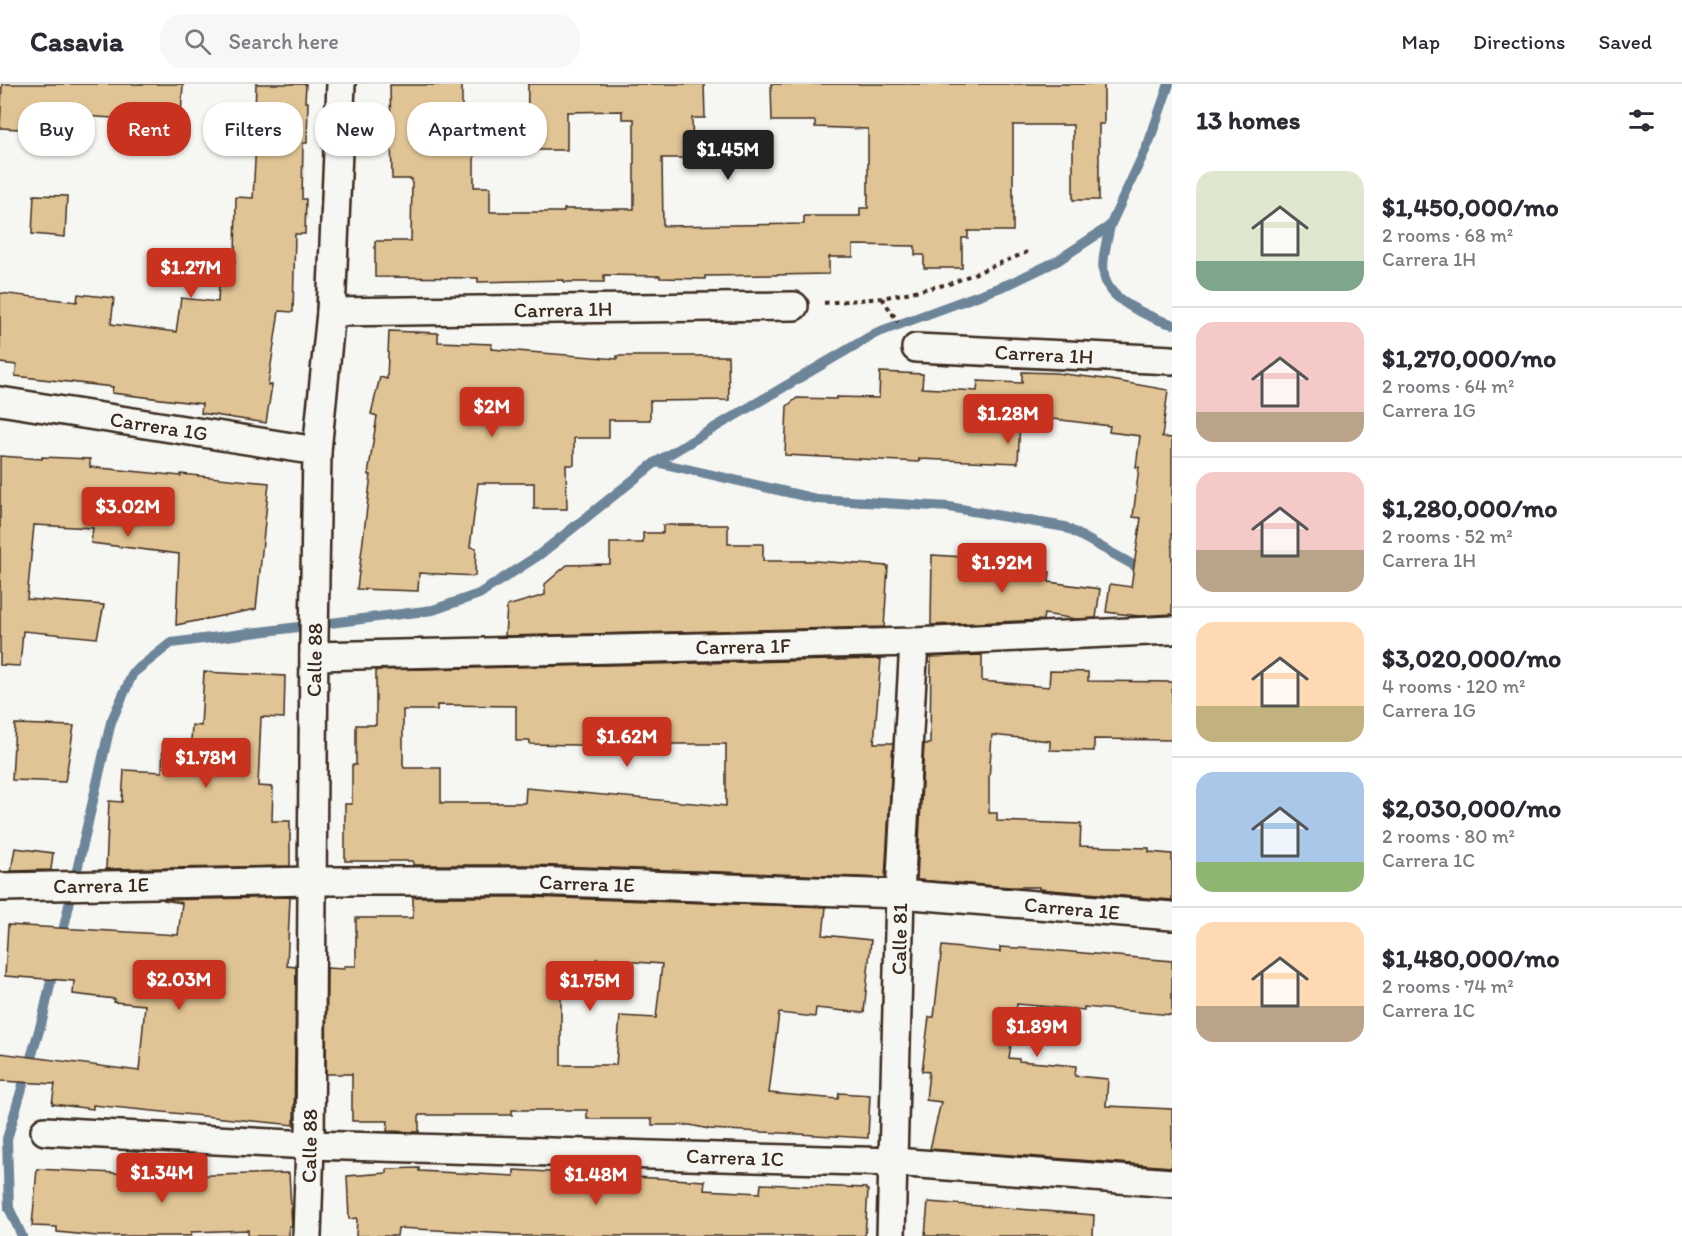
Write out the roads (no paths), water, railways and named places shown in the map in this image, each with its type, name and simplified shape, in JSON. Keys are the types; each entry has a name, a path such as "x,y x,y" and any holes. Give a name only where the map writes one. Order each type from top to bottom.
{"street":[{"name":"Calle 88","path":"307,1236 310,1144 317,451 332,312 341,84"},
{"name":"Carrera 1H","path":"332,312 794,306"},
{"name":"Carrera 1H","path":"915,348 1172,360"},
{"name":"Carrera 1G","path":"0,401 317,451"},
{"name":"Carrera 1F","path":"314,648 914,642 1172,630"},
{"name":"Calle 81","path":"891,1236 900,894 914,642"},
{"name":"Carrera 1E","path":"10,887 530,881 900,894 1172,916"},
{"name":"Carrera 1C","path":"45,1131 310,1144 894,1162 1172,1183"}],"waterway":[{"path":"61,940 111,722 133,673 171,643 433,610 479,594 539,555 656,462 876,333 1009,284 1057,261 1110,226 1149,142 1169,84"},
{"path":"1110,226 1103,265 1107,285 1123,302 1172,324"},
{"path":"656,462 817,499 949,507 1065,527 1146,572"},
{"path":"22,1236 9,1208 7,1139 43,1017 54,967"}]}
